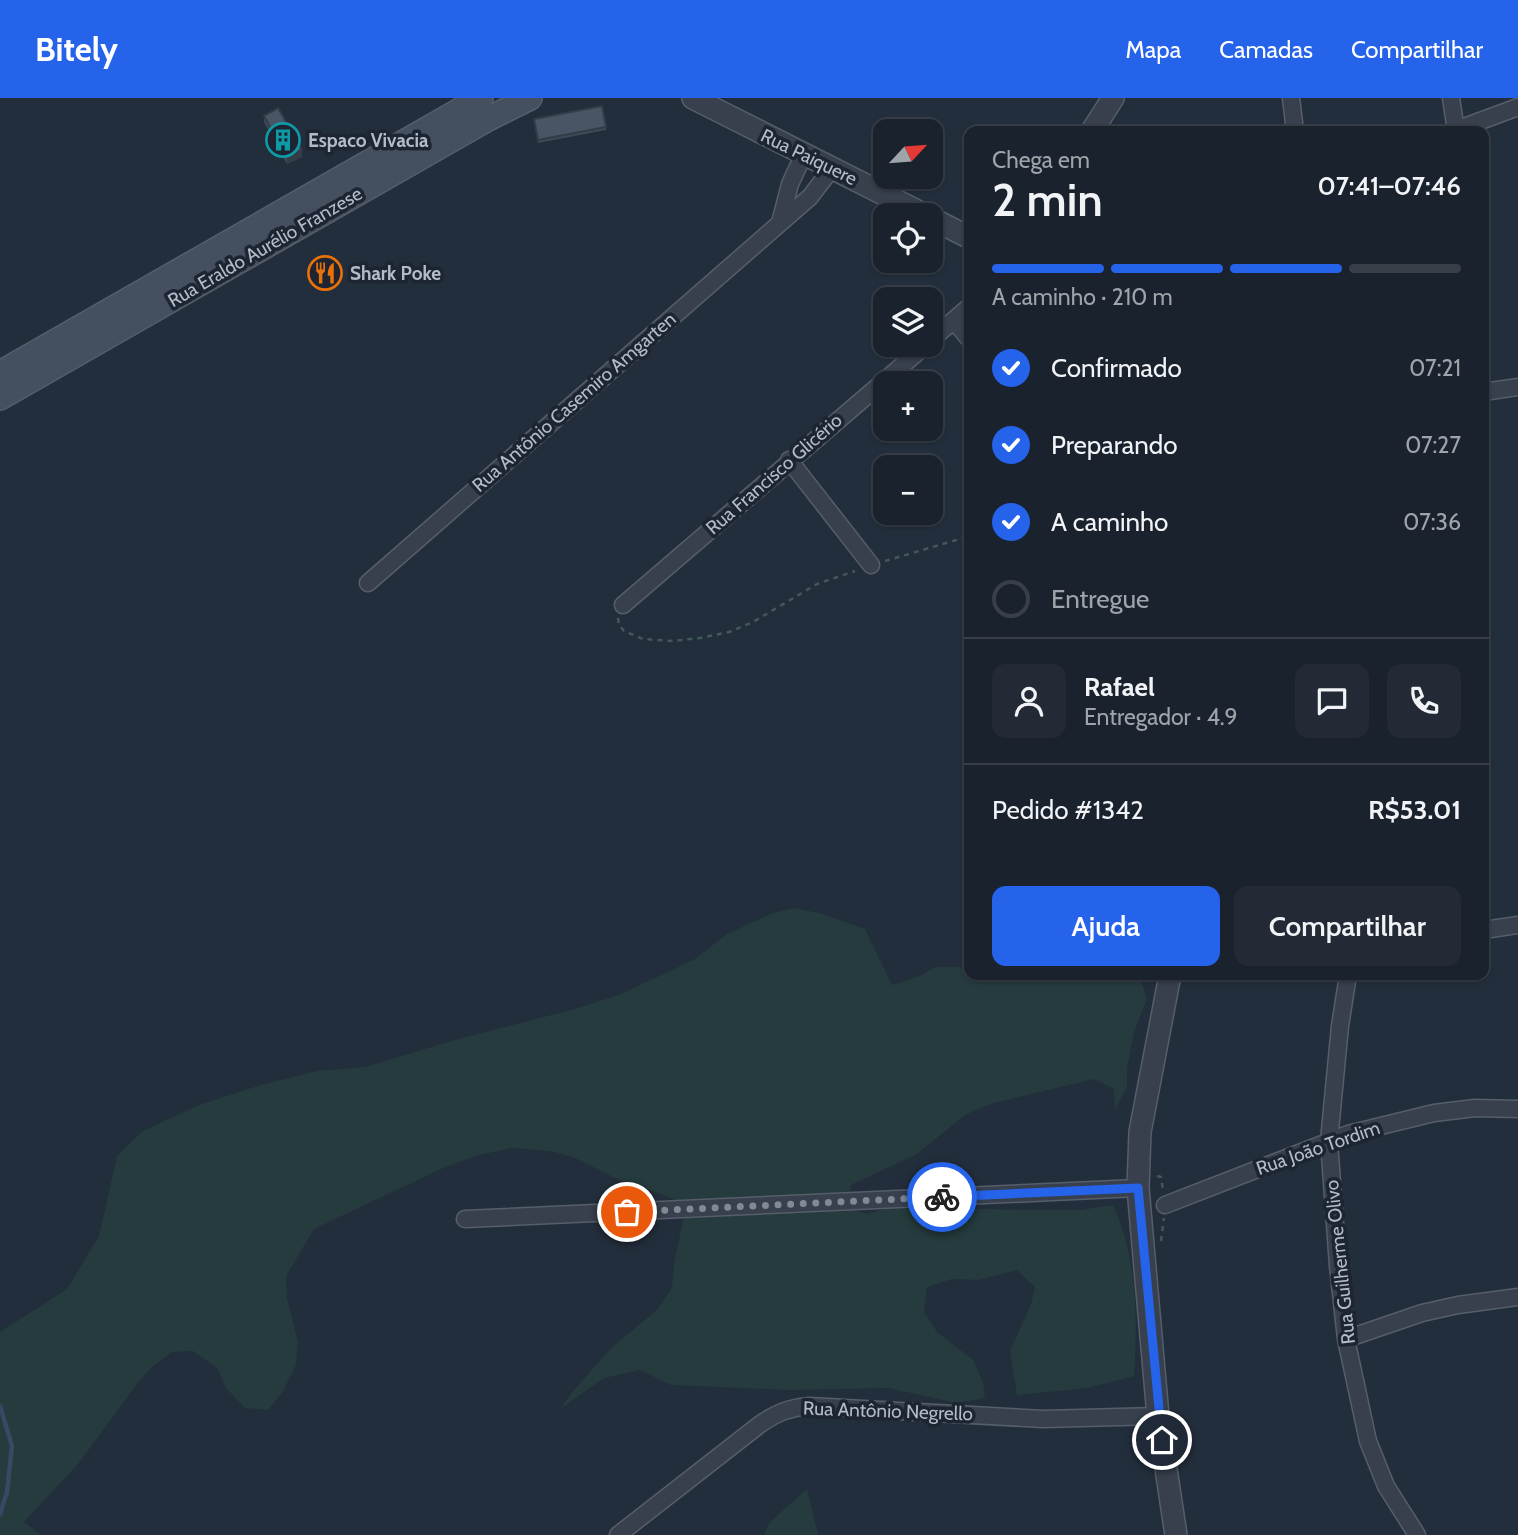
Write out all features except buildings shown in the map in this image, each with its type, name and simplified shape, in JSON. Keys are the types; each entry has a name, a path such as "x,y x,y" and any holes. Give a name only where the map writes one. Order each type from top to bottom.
{"main road":[{"name":"Rua Eraldo Aurélio Franzese","path":"0,373 481,98"},
{"name":"Rua Eraldo Aurélio Franzese","path":"0,398 488,119 530,98"}],"street":[{"name":"Rua Paiquere","path":"693,98 902,203"},
{"path":"1095,126 1113,98"},
{"path":"1291,98 1294,126"},
{"path":"1451,98 1455,126"},
{"path":"1469,126 1518,107"},
{"path":"779,223 790,184 804,153"},
{"name":"Rua Antônio Casemiro Amgarten","path":"368,583 810,197 832,167"},
{"path":"943,224 964,235"},
{"path":"943,330 964,312"},
{"path":"954,321 964,333"},
{"name":"Rua Francisco Glicério","path":"623,606 789,460 912,357"},
{"path":"1492,390 1518,387"},
{"path":"1492,390 1518,396"},
{"path":"789,460 871,565"},
{"path":"1489,929 1518,925"},
{"path":"1169,980 1140,1132 1138,1188 1158,1416 1176,1535"},
{"name":"Rua Guilherme Olivo","path":"1347,980 1339,1026 1329,1141 1346,1339 1368,1441 1386,1486 1417,1535"},
{"name":"Rua João Tordim","path":"1166,1205 1329,1141 1434,1113 1475,1108 1518,1109"},
{"path":"465,1219 1138,1188"},
{"path":"1346,1339 1434,1310 1518,1297"},
{"name":"Rua Antônio Negrello","path":"618,1535 759,1425 781,1410 789,1408 808,1406 1043,1419 1158,1416"}],"path":[{"path":"623,606 618,619 619,625 624,631 643,639 672,641 700,638 729,632 753,622 817,584 964,538"}],"green space":[{"path":"795,908 823,914 865,929 892,985 920,976 936,967 964,967 964,980 1141,980 1147,999 1134,1032 1127,1069 1127,1087 1115,1110 1114,1089 1094,1079 990,1104 965,1115 917,1154 851,1185 847,1208 868,1214 889,1207 922,1204 970,1209 1080,1210 1113,1205 1127,1245 1134,1289 1134,1376 1087,1388 1017,1395 1010,1351 1031,1304 1035,1287 1017,1270 979,1280 952,1279 927,1287 924,1312 937,1332 973,1360 983,1382 985,1398 957,1403 888,1388 790,1390 671,1385 640,1370 604,1378 560,1409 612,1347 657,1310 672,1288 683,1220 674,1199 617,1179 573,1157 551,1151 512,1148 475,1156 441,1169 314,1229 286,1276 287,1298 298,1342 296,1365 282,1393 268,1410 245,1408 226,1388 217,1368 193,1351 172,1352 151,1368 137,1384 78,1464 24,1522 41,1535 0,1535 0,1332 67,1289 99,1236 117,1156 143,1131 199,1105 261,1085 317,1071 365,1067 621,994 695,959 727,934 773,913"},
{"path":"807,1489 818,1535 764,1535 770,1522"}],"waterway":[{"path":"0,1406 12,1446 7,1492 0,1514"}],"way so far":[{"path":"627,1212 942,1197"}],"place":[{"name":"Espaco Vivacia","path":"283,140"},
{"name":"Shark Poke","path":"325,273"}],"route":[{"path":"942,1197 1138,1188 1162,1440"}]}
